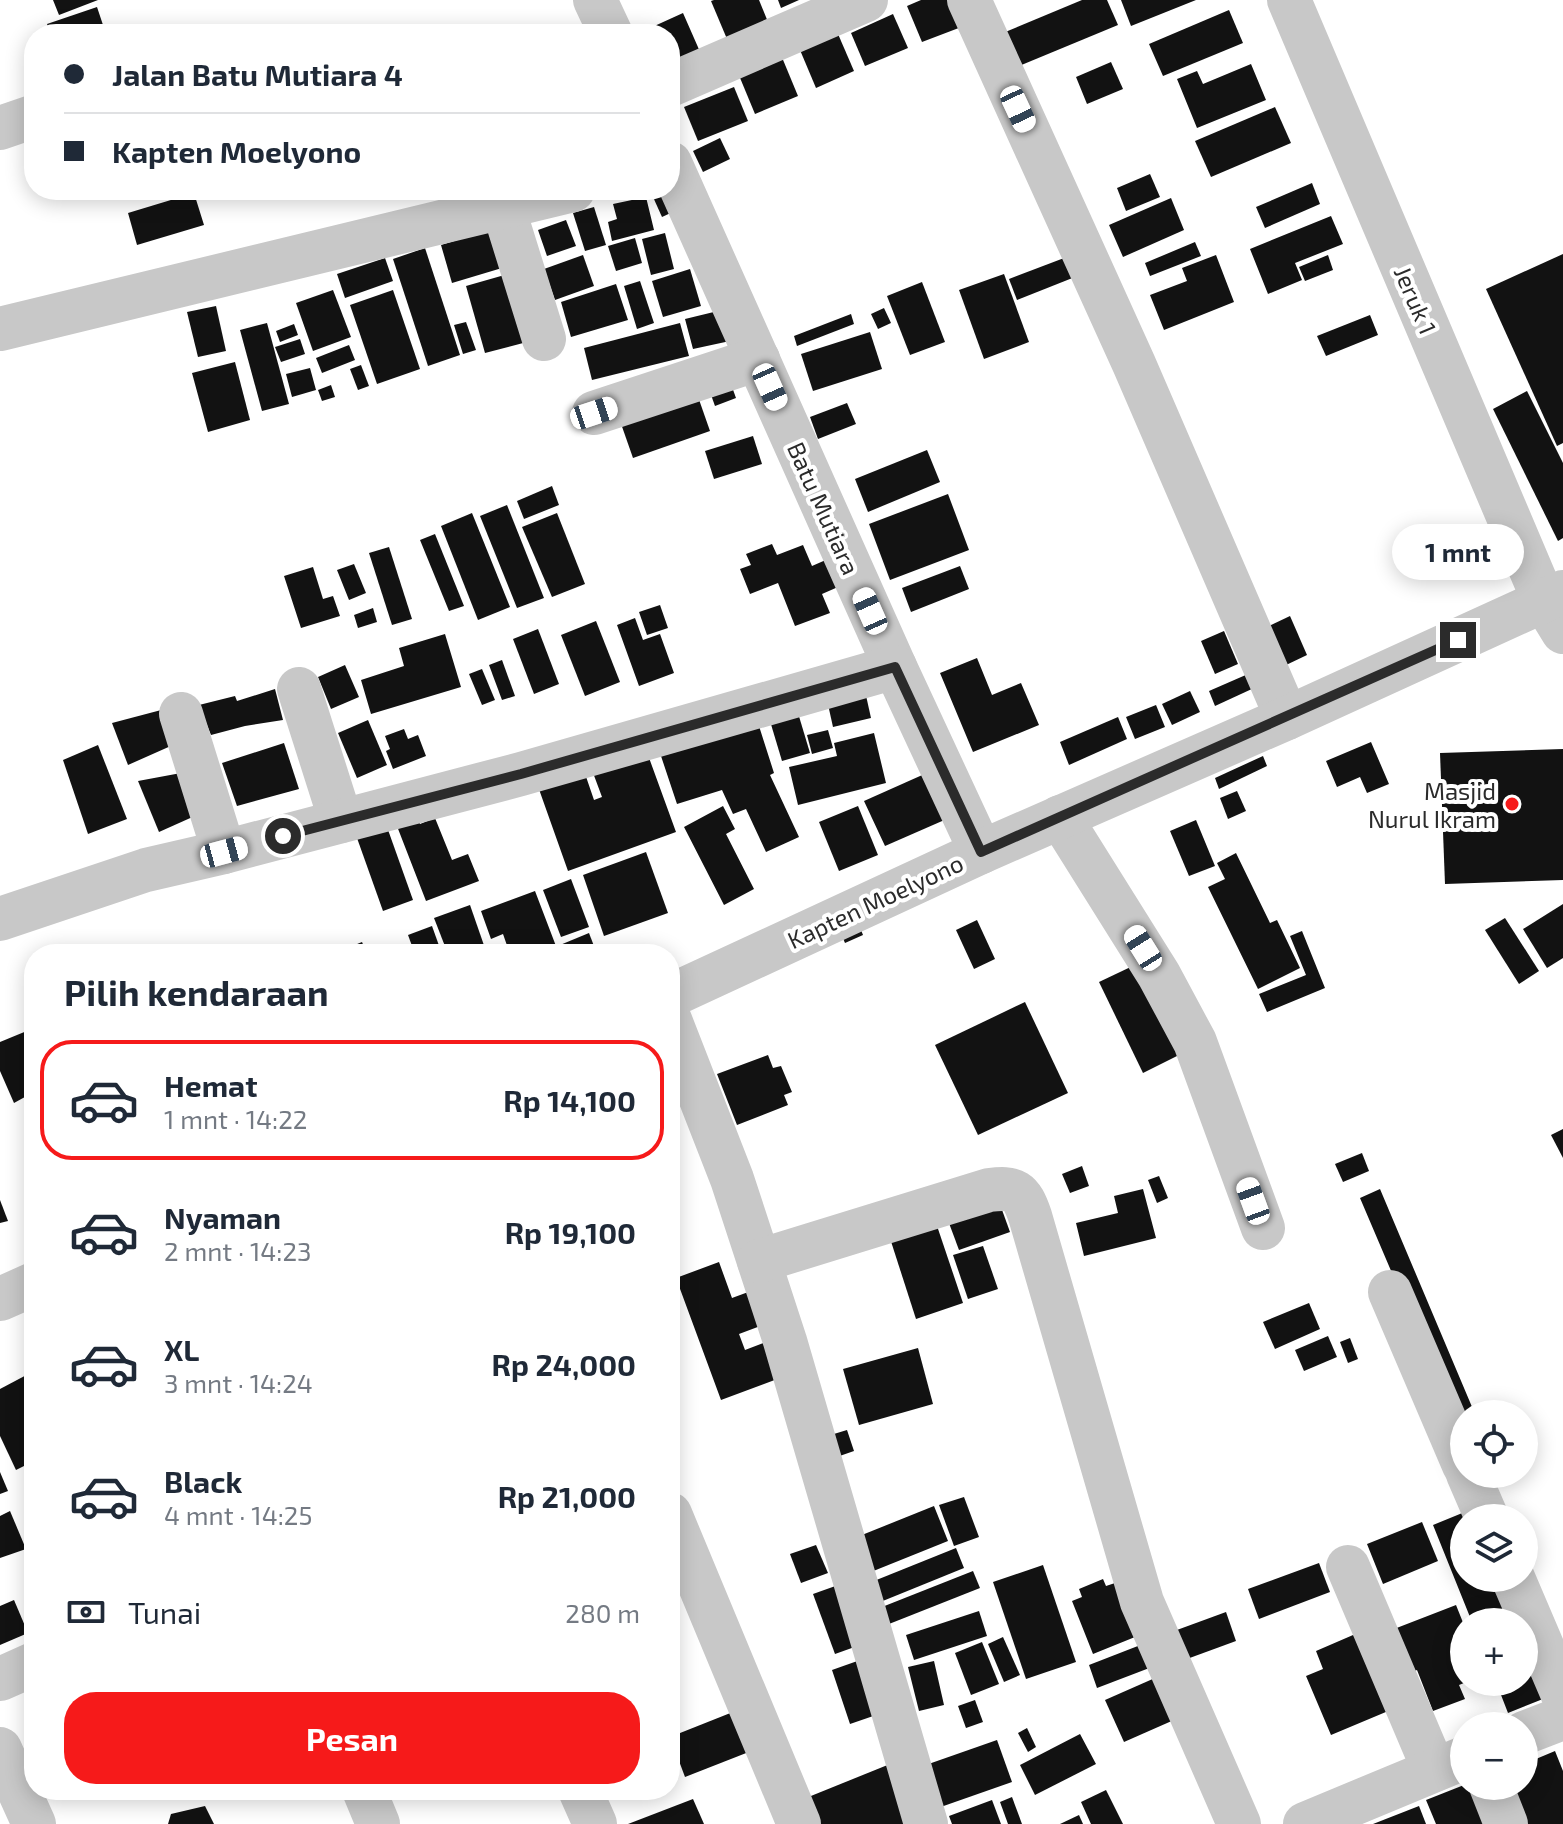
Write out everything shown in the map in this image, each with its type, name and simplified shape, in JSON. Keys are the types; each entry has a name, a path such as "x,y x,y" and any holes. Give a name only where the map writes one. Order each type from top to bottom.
{"street":[{"path":"595,0 606,24"},
{"path":"680,81 866,0"},
{"path":"969,0 1134,364 1287,718"},
{"name":"Jeruk 1","path":"1289,0 1557,608"},
{"name":"Batu Mutiara","path":"680,187 981,852"},
{"path":"0,329 532,200"},
{"path":"503,207 544,339"},
{"path":"594,413 758,359"},
{"name":"Kapten Moelyono","path":"680,991 1060,817 1287,718 1557,608"},
{"path":"0,919 146,870 521,774 895,667"},
{"path":"299,689 341,821"},
{"path":"181,714 224,852"},
{"path":"1060,817 1159,975 1195,1042 1263,1228"},
{"path":"680,1046 732,1179 759,1261 926,1824"},
{"path":"759,1261 989,1190 1008,1188 1021,1196 1030,1216 1142,1602 1239,1824"},
{"path":"0,1299 24,1288"},
{"path":"1390,1292 1450,1432"},
{"path":"680,1538 799,1824"},
{"path":"1305,1824 1449,1764 1348,1567"},
{"path":"1519,1592 1563,1695"},
{"path":"0,1679 24,1668"},
{"path":"1538,1728 1563,1718"},
{"path":"0,1749 34,1824"},
{"path":"368,1800 378,1824"},
{"path":"584,1800 595,1824"},
{"path":"1497,1800 1506,1824"}],"building":[{"path":"53,0 98,0 59,15"},
{"path":"759,0 768,22 727,39 711,1"},
{"path":"778,0 799,0 781,8"},
{"path":"921,0 953,0 964,26 922,42 907,6"},
{"path":"1082,0 1107,0 1118,25 1012,69 998,35"},
{"path":"1121,0 1196,0 1131,26"},
{"path":"97,7 103,24 47,24"},
{"path":"1229,10 1243,43 1163,76 1149,44"},
{"path":"683,13 701,54 680,63 680,24 659,24"},
{"path":"893,14 908,48 865,66 851,33"},
{"path":"838,34 854,71 816,88 800,50"},
{"path":"781,55 798,96 755,114 738,73"},
{"path":"1111,62 1123,89 1087,104 1076,77"},
{"path":"1251,64 1266,100 1197,128 1177,79 1197,71 1203,84"},
{"path":"734,87 748,121 698,141 684,107"},
{"path":"1275,107 1291,143 1211,177 1195,141"},
{"path":"720,138 730,159 703,172 693,151"},
{"path":"1150,174 1160,197 1126,211 1117,188"},
{"path":"1312,183 1320,204 1265,228 1256,207"},
{"path":"1171,198 1184,230 1123,257 1109,225"},
{"path":"171,200 196,200 204,225 137,245 128,213"},
{"path":"647,200 654,230 612,241 608,222 617,219 613,204"},
{"path":"654,200 671,200 675,211 662,217"},
{"path":"594,207 606,245 585,251 573,213"},
{"path":"1331,216 1343,244 1295,263 1302,280 1268,294 1250,249"},
{"path":"566,220 576,246 547,256 538,230"},
{"path":"491,230 502,268 452,283 441,245"},
{"path":"665,233 674,269 651,275 642,239"},
{"path":"635,238 642,263 616,271 608,246"},
{"path":"1195,242 1201,256 1150,276 1145,263"},
{"path":"425,248 460,355 428,366 393,259"},
{"path":"1563,254 1563,443 1557,446 1486,289"},
{"path":"583,255 594,286 555,300 544,269"},
{"path":"1072,255 1080,275 1017,300 1009,279"},
{"path":"1216,255 1234,302 1164,330 1150,295 1187,281 1182,268"},
{"path":"1328,255 1333,270 1305,281 1299,267"},
{"path":"385,258 393,281 345,298 337,274"},
{"path":"690,269 701,306 663,317 652,281"},
{"path":"508,274 527,342 485,353 466,286"},
{"path":"1004,274 1029,342 984,359 959,290"},
{"path":"640,281 654,323 637,329 624,286"},
{"path":"922,282 945,342 910,355 887,296"},
{"path":"616,284 628,320 571,337 561,302"},
{"path":"333,290 351,337 313,351 296,303"},
{"path":"393,290 420,369 377,384 350,305"},
{"path":"216,306 226,351 198,357 187,312"},
{"path":"884,308 891,323 878,329 871,314"},
{"path":"722,310 730,341 693,349 685,319"},
{"path":"851,314 854,324 797,346 794,336"},
{"path":"1370,315 1378,335 1326,356 1317,336"},
{"path":"466,322 476,350 463,354 454,325"},
{"path":"267,323 289,404 262,411 240,330"},
{"path":"680,323 689,356 592,380 584,348"},
{"path":"294,324 298,335 280,342 276,331"},
{"path":"870,332 882,369 813,391 801,354"},
{"path":"300,339 305,354 281,362 275,347"},
{"path":"349,345 355,360 322,373 316,358"},
{"path":"235,362 250,420 208,432 192,373"},
{"path":"361,365 369,386 358,390 350,369"},
{"path":"310,368 316,390 292,397 286,374"},
{"path":"727,373 736,398 715,406 706,381"},
{"path":"331,385 335,397 322,401 318,390"},
{"path":"696,391 710,431 633,458 619,418"},
{"path":"1527,391 1563,463 1563,538 1558,541 1493,409"},
{"path":"847,403 856,424 818,439 810,417"},
{"path":"753,436 762,464 714,479 705,451"},
{"path":"927,450 940,482 868,512 855,479"},
{"path":"552,486 559,505 524,519 517,501"},
{"path":"948,494 969,550 890,580 869,524"},
{"path":"507,505 544,598 517,608 480,516"},
{"path":"472,513 510,607 478,620 441,526"},
{"path":"557,513 585,584 552,597 522,527"},
{"path":"435,534 464,606 449,611 420,540"},
{"path":"772,544 777,555 803,545 812,566 828,559 838,587 822,594 830,613 795,626 778,583 750,594 740,569 751,565 746,554"},
{"path":"389,547 412,619 392,625 369,553"},
{"path":"354,564 366,593 349,600 337,570"},
{"path":"960,566 969,589 911,612 902,588"},
{"path":"313,567 323,599 333,596 340,616 301,628 284,576"},
{"path":"660,605 668,628 647,635 639,612"},
{"path":"373,608 377,622 358,628 354,615"},
{"path":"1290,616 1307,655 1284,666 1267,627"},
{"path":"635,618 643,640 660,634 674,673 639,686 617,625"},
{"path":"596,621 620,682 585,696 561,635"},
{"path":"538,629 559,684 534,694 513,639"},
{"path":"1224,631 1238,664 1215,674 1201,641"},
{"path":"445,634 461,687 371,714 361,680 404,666 399,648"},
{"path":"977,658 992,695 1021,683 1039,725 973,752 940,673"},
{"path":"502,660 515,696 502,700 489,665"},
{"path":"345,665 359,697 331,709 318,677"},
{"path":"482,669 495,700 482,705 469,674"},
{"path":"1248,674 1254,688 1215,706 1209,691"},
{"path":"863,682 871,718 833,727 827,700"},
{"path":"275,689 283,720 211,735 199,705 235,696 237,701"},
{"path":"1190,691 1200,712 1172,725 1162,704"},
{"path":"1156,705 1165,727 1135,739 1126,717"},
{"path":"165,709 173,745 128,765 112,723"},
{"path":"798,713 810,753 782,761 770,721"},
{"path":"1118,717 1127,739 1069,765 1060,742"},
{"path":"368,720 387,765 357,778 338,733"},
{"path":"759,726 774,773 770,775 799,837 766,852 746,809 733,814 722,790 677,804 661,756"},
{"path":"404,729 408,739 418,735 426,756 393,769 386,751 390,749 385,736"},
{"path":"828,730 833,748 812,754 807,735"},
{"path":"874,733 886,783 798,805 789,767 837,756 834,743"},
{"path":"1371,742 1389,784 1367,793 1360,777 1337,787 1326,761"},
{"path":"284,743 299,789 237,806 222,763"},
{"path":"644,744 676,832 568,871 535,778 581,762 594,800 602,797 589,762"},
{"path":"98,745 127,819 88,834 63,760"},
{"path":"1563,749 1563,880 1445,884 1440,753"},
{"path":"1263,756 1267,766 1219,789 1215,778"},
{"path":"929,772 949,818 885,846 864,801"},
{"path":"181,773 197,815 159,832 138,781"},
{"path":"1237,791 1246,811 1228,819 1220,798"},
{"path":"723,806 735,829 726,834 754,889 724,905 684,827"},
{"path":"858,806 878,855 839,871 819,822"},
{"path":"416,813 420,824 435,818 452,860 468,854 479,881 426,901 395,821"},
{"path":"1196,820 1215,866 1189,876 1170,831"},
{"path":"387,827 413,900 383,911 357,838"},
{"path":"646,852 668,913 604,936 583,875"},
{"path":"1236,853 1270,923 1277,920 1300,968 1258,989 1208,887 1225,879 1217,863"},
{"path":"571,879 589,927 561,937 543,890"},
{"path":"535,891 555,944 506,944 503,934 491,939 481,911"},
{"path":"1563,904 1563,958 1547,968 1523,929"},
{"path":"470,905 484,944 444,944 434,918"},
{"path":"1505,918 1539,971 1519,984 1485,930"},
{"path":"977,920 995,959 974,969 956,930"},
{"path":"859,925 863,935 845,943 841,934"},
{"path":"432,926 438,944 411,944 408,935"},
{"path":"1302,931 1325,988 1267,1012 1259,994 1306,975 1290,936"},
{"path":"589,933 593,944 562,944"},
{"path":"1139,963 1183,1053 1143,1073 1099,982"},
{"path":"1025,1002 1068,1093 978,1135 935,1045"},
{"path":"24,1032 24,1098 14,1103 0,1071 0,1042"},
{"path":"768,1055 773,1068 781,1066 792,1092 784,1095 788,1105 737,1125 717,1074"},
{"path":"1563,1129 1563,1158 1551,1135"},
{"path":"1362,1153 1369,1171 1343,1182 1335,1164"},
{"path":"1082,1166 1089,1186 1070,1193 1062,1174"},
{"path":"1159,1176 1168,1198 1157,1203 1148,1180"},
{"path":"1143,1189 1156,1238 1084,1256 1076,1223 1118,1213 1114,1196"},
{"path":"1380,1189 1469,1400 1450,1400 1450,1409 1360,1198"},
{"path":"997,1196 1010,1232 959,1250 946,1215"},
{"path":"0,1200 8,1221 0,1223"},
{"path":"933,1214 963,1303 916,1319 887,1229"},
{"path":"983,1246 998,1289 968,1299 953,1255"},
{"path":"719,1262 732,1298 751,1291 763,1325 739,1334 745,1350 766,1342 780,1378 721,1400 680,1289 680,1277"},
{"path":"1309,1303 1320,1329 1275,1349 1263,1322"},
{"path":"1328,1336 1337,1357 1304,1371 1295,1350"},
{"path":"1350,1338 1358,1359 1348,1363 1340,1342"},
{"path":"918,1348 933,1404 859,1425 843,1369"},
{"path":"24,1376 24,1466 16,1470 0,1436 0,1389"},
{"path":"847,1430 854,1451 831,1459 824,1437"},
{"path":"0,1472 8,1491 0,1494"},
{"path":"964,1497 979,1537 954,1546 939,1505"},
{"path":"934,1506 948,1541 861,1576 847,1541"},
{"path":"10,1511 24,1550 0,1558 0,1516"},
{"path":"1450,1518 1450,1567 1433,1525"},
{"path":"1422,1522 1438,1561 1383,1584 1367,1544"},
{"path":"816,1545 828,1573 801,1583 790,1554"},
{"path":"956,1548 964,1568 868,1607 859,1587"},
{"path":"1319,1563 1330,1592 1259,1619 1248,1589"},
{"path":"1043,1565 1076,1662 1026,1679 993,1582"},
{"path":"973,1571 980,1588 889,1624 882,1607"},
{"path":"1103,1579 1106,1586 1127,1579 1135,1637 1093,1654 1072,1601 1082,1597 1079,1589"},
{"path":"841,1584 863,1644 835,1654 813,1594"},
{"path":"1460,1592 1512,1592 1518,1608 1466,1608"},
{"path":"14,1600 24,1624 24,1635 0,1645 0,1606"},
{"path":"1456,1605 1457,1608 1450,1608 1450,1696 1464,1696 1465,1699 1433,1711 1417,1670 1400,1677 1394,1629"},
{"path":"979,1611 987,1636 914,1660 906,1635"},
{"path":"1226,1612 1236,1641 1176,1663 1166,1634"},
{"path":"1360,1632 1393,1709 1331,1735 1306,1676 1323,1669 1316,1651"},
{"path":"1003,1637 1020,1675 1004,1682 988,1644"},
{"path":"982,1642 999,1684 971,1695 955,1653"},
{"path":"1143,1644 1152,1667 1097,1688 1089,1665"},
{"path":"1538,1658 1553,1695 1508,1712 1501,1696 1538,1696"},
{"path":"863,1659 882,1713 850,1724 832,1670"},
{"path":"934,1661 944,1705 919,1711 908,1667"},
{"path":"1164,1674 1183,1716 1124,1742 1105,1700"},
{"path":"975,1700 983,1722 966,1728 958,1706"},
{"path":"743,1708 759,1748 685,1777 680,1764 680,1733"},
{"path":"1027,1728 1036,1747 1028,1752 1018,1733"},
{"path":"1080,1734 1096,1764 1035,1795 1020,1765"},
{"path":"997,1740 1012,1782 935,1809 920,1767"},
{"path":"1555,1751 1563,1771 1563,1824 1513,1824 1504,1800 1538,1800 1538,1758"},
{"path":"890,1764 915,1824 811,1824 801,1800"},
{"path":"1106,1790 1123,1824 1091,1824 1081,1802"},
{"path":"1450,1791 1450,1800 1487,1800 1496,1824 1436,1824 1426,1800"},
{"path":"1012,1797 1022,1824 1008,1824 1000,1802"},
{"path":"693,1799 704,1824 628,1824"},
{"path":"992,1800 1001,1824 952,1824 949,1816"},
{"path":"205,1806 214,1824 168,1824 171,1814"},
{"path":"1419,1806 1426,1824 1373,1824"},
{"path":"1079,1815 1083,1824 1060,1824"}],"place":[{"name":"Masjid Nurul Ikram","path":"1512,804"}],"route":[{"path":"283,836 521,774 895,667 981,852 1458,640"}]}
